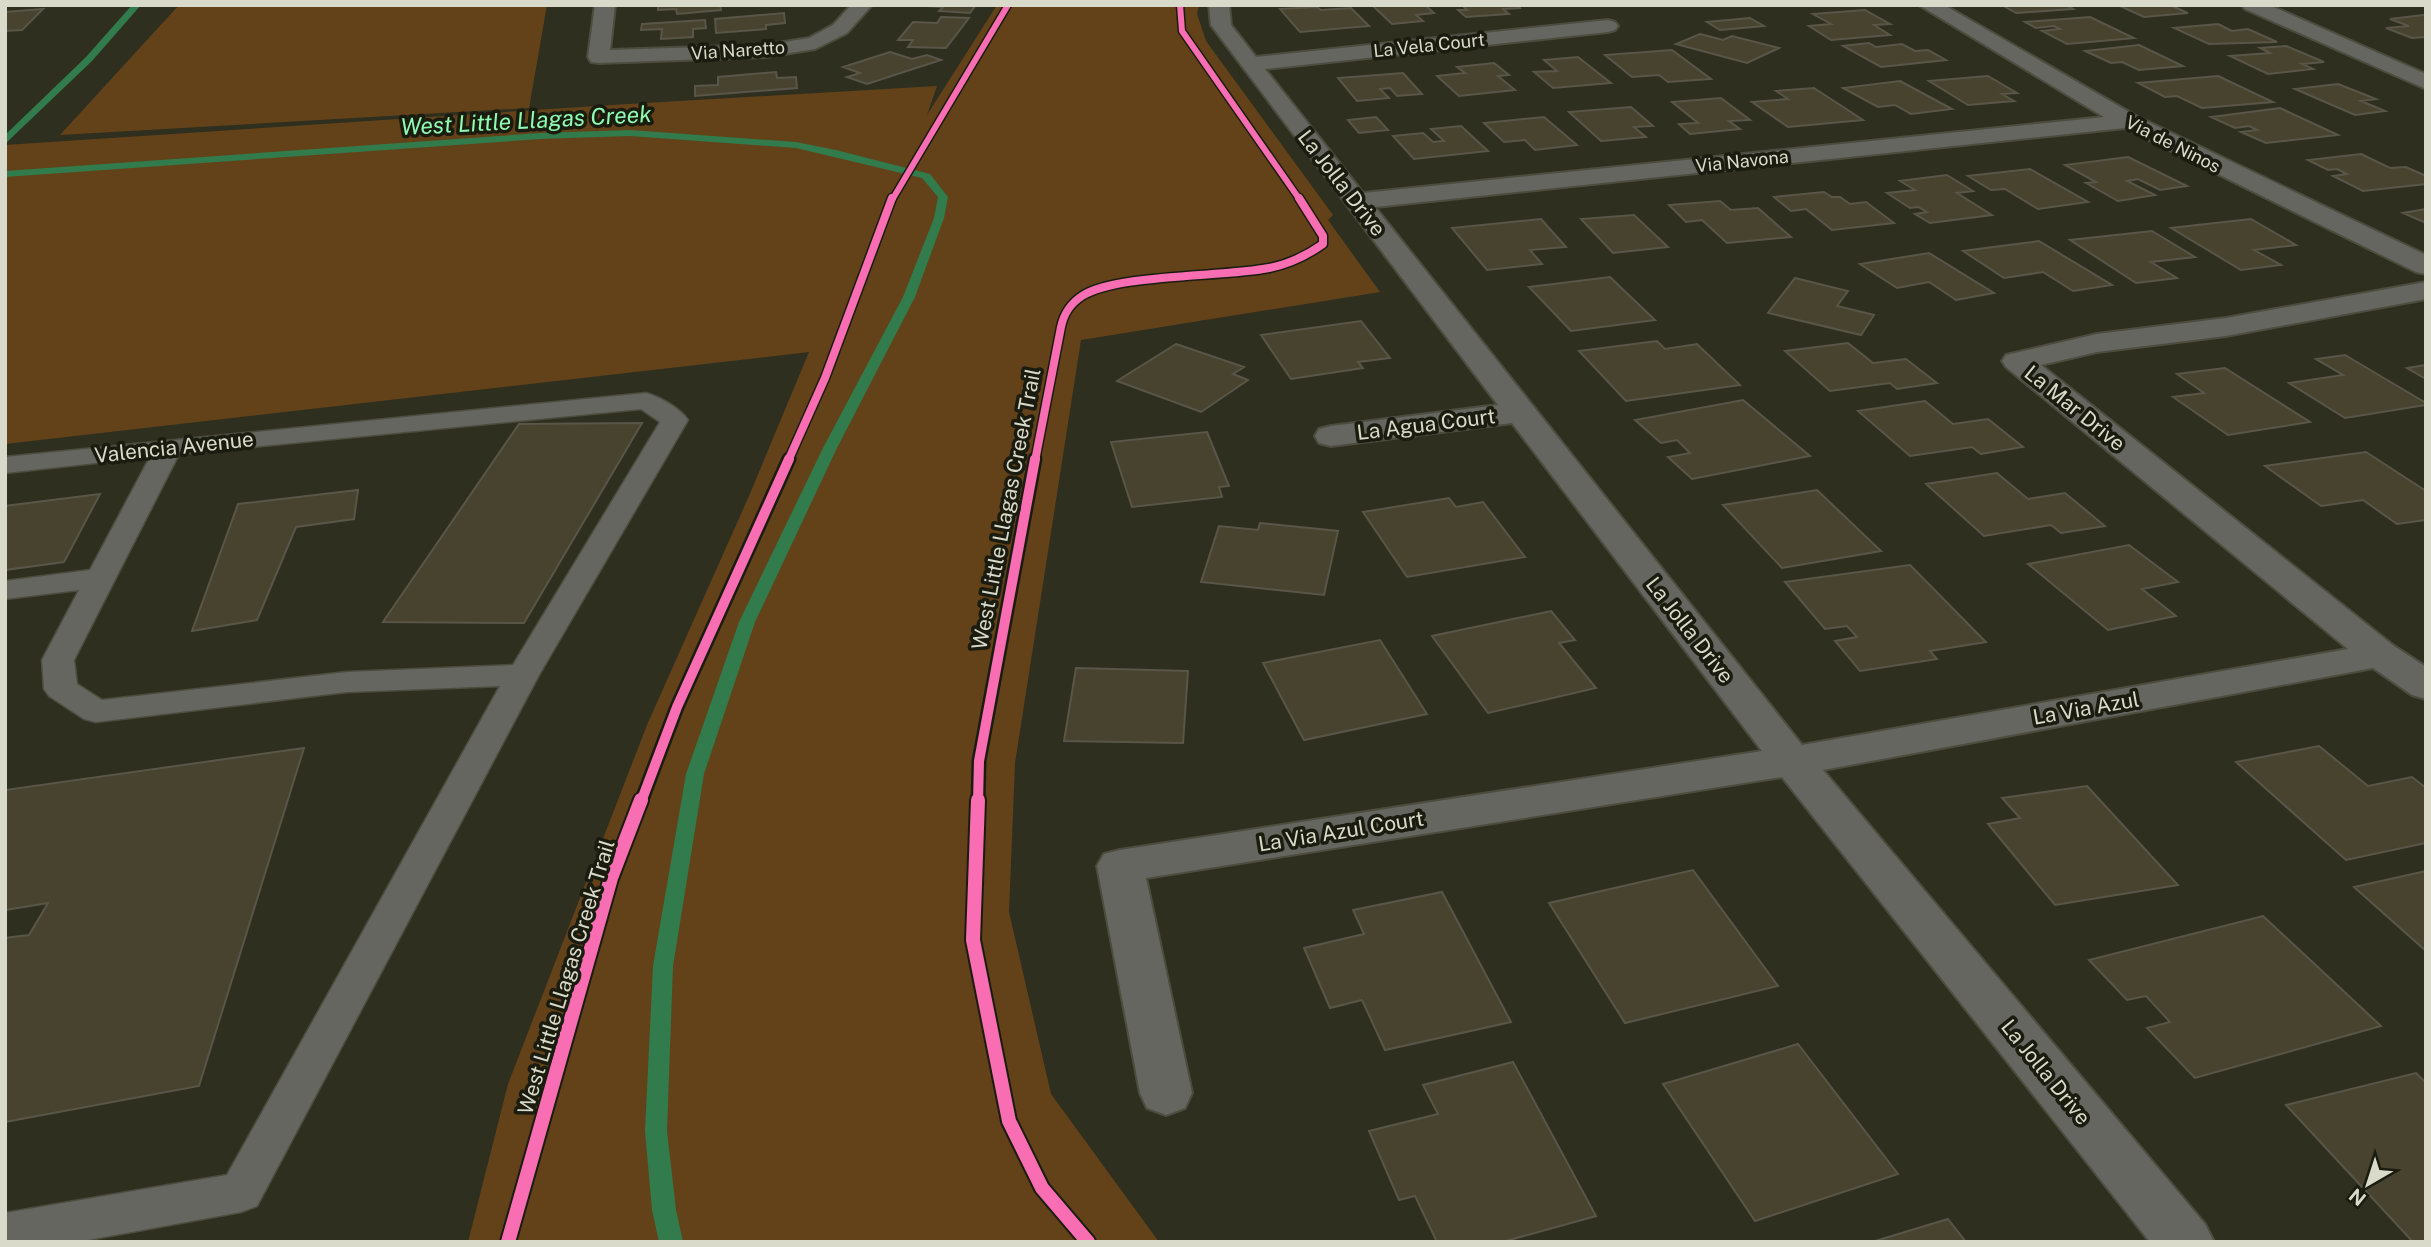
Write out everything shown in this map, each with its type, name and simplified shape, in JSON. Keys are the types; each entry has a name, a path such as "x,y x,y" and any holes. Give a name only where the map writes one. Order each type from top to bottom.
{"street":[{"name":"Via Naretto","path":"605,5 599,57 766,51 816,43 839,29 862,5"},
{"name":"La Jolla Drive","path":"1219,5 1221,25 1250,64 1792,761 2185,1242"},
{"name":"Via de Ninos","path":"1929,5 2128,121 2426,267"},
{"path":"2252,5 2426,82"},
{"name":"La Vela Court","path":"1250,64 1608,26"},
{"name":"Via Navona","path":"1356,201 2128,121"},
{"name":"La Mar Drive","path":"2426,290 2226,327 2097,343 2017,361 2380,655 2426,687"},
{"name":"La Agua Court","path":"1331,436 1520,412"},
{"name":"La Via Azul","path":"1792,761 2380,655"},
{"name":"La Via Azul Court","path":"1166,1093 1120,866 1792,761"}],"lane":[{"name":"Valencia Avenue","path":"5,465 646,401 675,421 523,676"},
{"path":"169,447 58,660 61,689 96,711 347,681 523,676"},
{"path":"5,590 101,579"},
{"path":"5,1234 241,1192 523,676"}],"shaded area":[{"path":"179,5 547,5 529,108 60,135"},
{"path":"997,5 1199,5 1197,14 1206,41 1333,215 1328,220 1380,292 1081,340 1015,763 1009,912 1051,1094 1159,1242 468,1242 508,1084 647,725 749,496 809,352 5,444 5,145 937,86 927,115"}],"building":[{"path":"658,5 720,5 721,10 677,14 676,9 658,10"},
{"path":"976,5 970,13 939,11 943,7 926,6"},
{"path":"1372,5 1425,5 1434,13 1416,15 1423,21 1392,24"},
{"path":"1462,5 1518,5 1520,8 1503,9 1509,14 1466,17 1458,10 1467,10"},
{"path":"2002,5 2066,5 2073,9 2016,13"},
{"path":"2118,5 2181,5 2172,6 2188,13 2144,17"},
{"path":"1317,7 1321,10 1351,8 1369,26 1300,32 1280,9"},
{"path":"43,9 22,30 5,31 5,12"},
{"path":"1865,10 1890,24 1874,25 1890,35 1831,40 1809,26 1831,24 1813,14"},
{"path":"784,13 785,23 766,25 766,29 716,33 715,19"},
{"path":"2426,16 2426,37 2412,38 2386,28 2409,26 2390,19"},
{"path":"941,17 969,18 946,48 908,47 913,40 898,40 913,22 937,23"},
{"path":"2090,17 2134,38 2067,44 2042,31 2060,29 2054,26 2036,28 2025,22"},
{"path":"1750,18 1764,26 1720,30 1707,22"},
{"path":"705,20 706,28 693,29 693,37 661,39 662,29 641,30 642,24"},
{"path":"2218,24 2232,31 2248,29 2277,42 2209,44 2174,28"},
{"path":"1700,34 1723,40 1732,36 1779,48 1747,63 1676,44"},
{"path":"1869,43 1876,47 1902,44 1915,51 1928,50 1946,60 1881,67 1843,46"},
{"path":"2139,45 2183,66 2139,70 2122,62 2111,63 2085,51"},
{"path":"2286,46 2324,62 2302,64 2313,69 2268,74 2230,56 2270,53 2260,48"},
{"path":"1672,50 1711,79 1668,82 1659,75 1632,77 1605,55"},
{"path":"890,52 912,59 927,55 941,60 867,84 847,77 860,73 843,67"},
{"path":"1578,57 1611,83 1553,88 1534,72 1557,71 1544,60"},
{"path":"1494,63 1509,75 1498,76 1515,90 1459,96 1437,76 1465,73 1457,67"},
{"path":"776,72 777,78 796,77 797,88 695,96 695,86 718,85 718,77"},
{"path":"1403,73 1422,94 1397,96 1390,88 1380,89 1389,98 1357,101 1338,78"},
{"path":"1988,76 2017,93 2002,94 2014,101 1968,105 1929,81"},
{"path":"2218,76 2273,102 2202,108 2177,96 2165,97 2138,83"},
{"path":"1900,81 1952,109 1911,114 1895,105 1878,107 1843,88"},
{"path":"2338,84 2376,99 2361,101 2385,111 2355,115 2295,89"},
{"path":"1814,88 1863,120 1788,127 1752,102 1788,99 1776,91"},
{"path":"1721,98 1750,120 1729,121 1740,129 1690,134 1679,124 1698,123 1672,102"},
{"path":"1631,107 1653,126 1634,127 1646,137 1601,141 1569,112"},
{"path":"2280,108 2338,135 2266,143 2241,132 2257,130 2249,126 2235,128 2211,117"},
{"path":"1376,117 1388,130 1359,133 1348,120"},
{"path":"1544,117 1577,145 1535,150 1525,140 1504,142 1484,123"},
{"path":"1461,126 1488,151 1414,159 1393,136 1423,133 1433,142 1444,141 1431,129"},
{"path":"2361,154 2390,168 2406,167 2426,176 2426,184 2363,191 2333,176 2347,174 2337,169 2328,170 2308,160"},
{"path":"2128,157 2187,186 2160,190 2138,179 2127,181 2155,195 2118,201 2086,183 2096,182 2065,165"},
{"path":"2030,169 2088,202 2038,209 2005,189 1991,190 1968,176"},
{"path":"1947,175 1973,191 1957,193 1992,215 1930,223 1915,214 1927,212 1918,207 1910,208 1887,193 1915,190 1900,181"},
{"path":"1824,192 1832,197 1840,197 1850,204 1866,202 1894,223 1832,230 1806,209 1791,211 1774,197"},
{"path":"1720,201 1731,210 1758,208 1791,237 1727,243 1702,220 1686,222 1669,205"},
{"path":"2426,209 2426,223 2403,213"},
{"path":"1634,215 1668,247 1613,253 1581,219"},
{"path":"1541,219 1566,247 1530,250 1542,264 1487,270 1452,228"},
{"path":"2251,219 2296,245 2254,250 2281,265 2241,270 2171,228"},
{"path":"2152,231 2195,257 2151,262 2177,278 2136,283 2070,240"},
{"path":"2039,241 2112,285 2073,291 2043,272 2004,278 1963,251"},
{"path":"1929,253 1994,293 1956,300 1929,282 1897,288 1860,264"},
{"path":"1610,277 1655,320 1571,331 1529,287"},
{"path":"1795,278 1848,291 1837,306 1874,315 1861,335 1768,313"},
{"path":"1361,321 1390,358 1358,362 1363,368 1291,379 1261,335"},
{"path":"1657,341 1665,349 1697,344 1740,385 1626,401 1579,351"},
{"path":"1848,343 1873,363 1906,359 1937,383 1897,389 1890,383 1830,391 1785,351"},
{"path":"1176,344 1244,367 1233,374 1248,380 1201,412 1117,381"},
{"path":"2345,355 2426,405 2345,418 2289,383 2343,375 2316,359"},
{"path":"2426,365 2426,379 2407,368"},
{"path":"2225,368 2310,422 2228,435 2173,397 2204,393 2177,374"},
{"path":"1743,400 1810,456 1692,479 1668,457 1690,453 1677,440 1661,443 1635,420"},
{"path":"1925,401 1953,424 1988,419 2023,447 1981,454 1972,447 1910,456 1858,411"},
{"path":"642,423 524,623 383,622 519,424"},
{"path":"1207,432 1229,486 1219,487 1222,497 1132,507 1111,442"},
{"path":"2366,452 2426,491 2426,520 2397,524 2363,500 2321,506 2265,466"},
{"path":"1997,473 2028,499 2065,493 2105,526 2061,533 2051,525 1984,536 1926,484"},
{"path":"358,490 354,519 296,527 257,620 192,631 238,504"},
{"path":"1817,490 1881,551 1782,568 1723,505"},
{"path":"100,494 64,562 5,570 5,506"},
{"path":"1449,498 1456,507 1483,502 1525,557 1407,577 1363,512"},
{"path":"1260,523 1338,531 1324,595 1201,582 1219,526 1258,530"},
{"path":"2129,545 2178,582 2142,589 2176,616 2108,630 2028,564"},
{"path":"1910,565 1986,642 1930,651 1937,659 1860,671 1835,641 1857,637 1847,626 1825,629 1785,582"},
{"path":"1551,611 1575,640 1559,643 1596,688 1488,713 1432,636"},
{"path":"1380,640 1427,714 1304,740 1263,663"},
{"path":"1076,668 1188,671 1183,743 1064,741"},
{"path":"2319,746 2368,786 2412,777 2426,788 2426,843 2346,860 2236,762"},
{"path":"304,748 199,1086 5,1122 5,938 29,935 48,903 5,910 5,790"},
{"path":"2087,786 2178,885 2055,905 1988,824 2020,818 2002,798"},
{"path":"1693,870 1778,986 1625,1023 1549,903"},
{"path":"2426,871 2426,951 2354,887"},
{"path":"1442,892 1511,1022 1385,1050 1362,1000 1330,1008 1304,948 1364,934 1353,910"},
{"path":"2263,916 2381,1026 2195,1078 2147,1028 2170,1022 2146,996 2127,1000 2089,960"},
{"path":"1798,1044 1898,1174 1755,1221 1663,1084"},
{"path":"1513,1062 1596,1216 1502,1242 1437,1242 1415,1196 1399,1200 1369,1131 1438,1114 1423,1085"},
{"path":"2416,1073 2426,1083 2426,1242 2413,1242 2286,1105"},
{"path":"1948,1219 1966,1242 1872,1242"}],"waterway":[{"name":"West Little Llagas Creek","path":"5,141 89,59 137,5"},
{"name":"West Little Llagas Creek","path":"5,174 540,136 630,133 796,145 836,153 926,176 943,197 939,218 909,297 830,448 747,622 695,774 663,966 656,1131 664,1210 671,1242"}],"cycle path":[{"name":"West Little Llagas Creek Trail","path":"508,1242 611,878 677,707 825,378 895,191 1008,5"},
{"name":"West Little Llagas Creek Trail","path":"1088,1242 1042,1188 1009,1121 973,940 979,761 1005,610 1062,322 1067,309 1084,295 1112,286 1270,268 1302,259 1323,244 1323,236 1316,223 1182,31 1180,5"}]}
